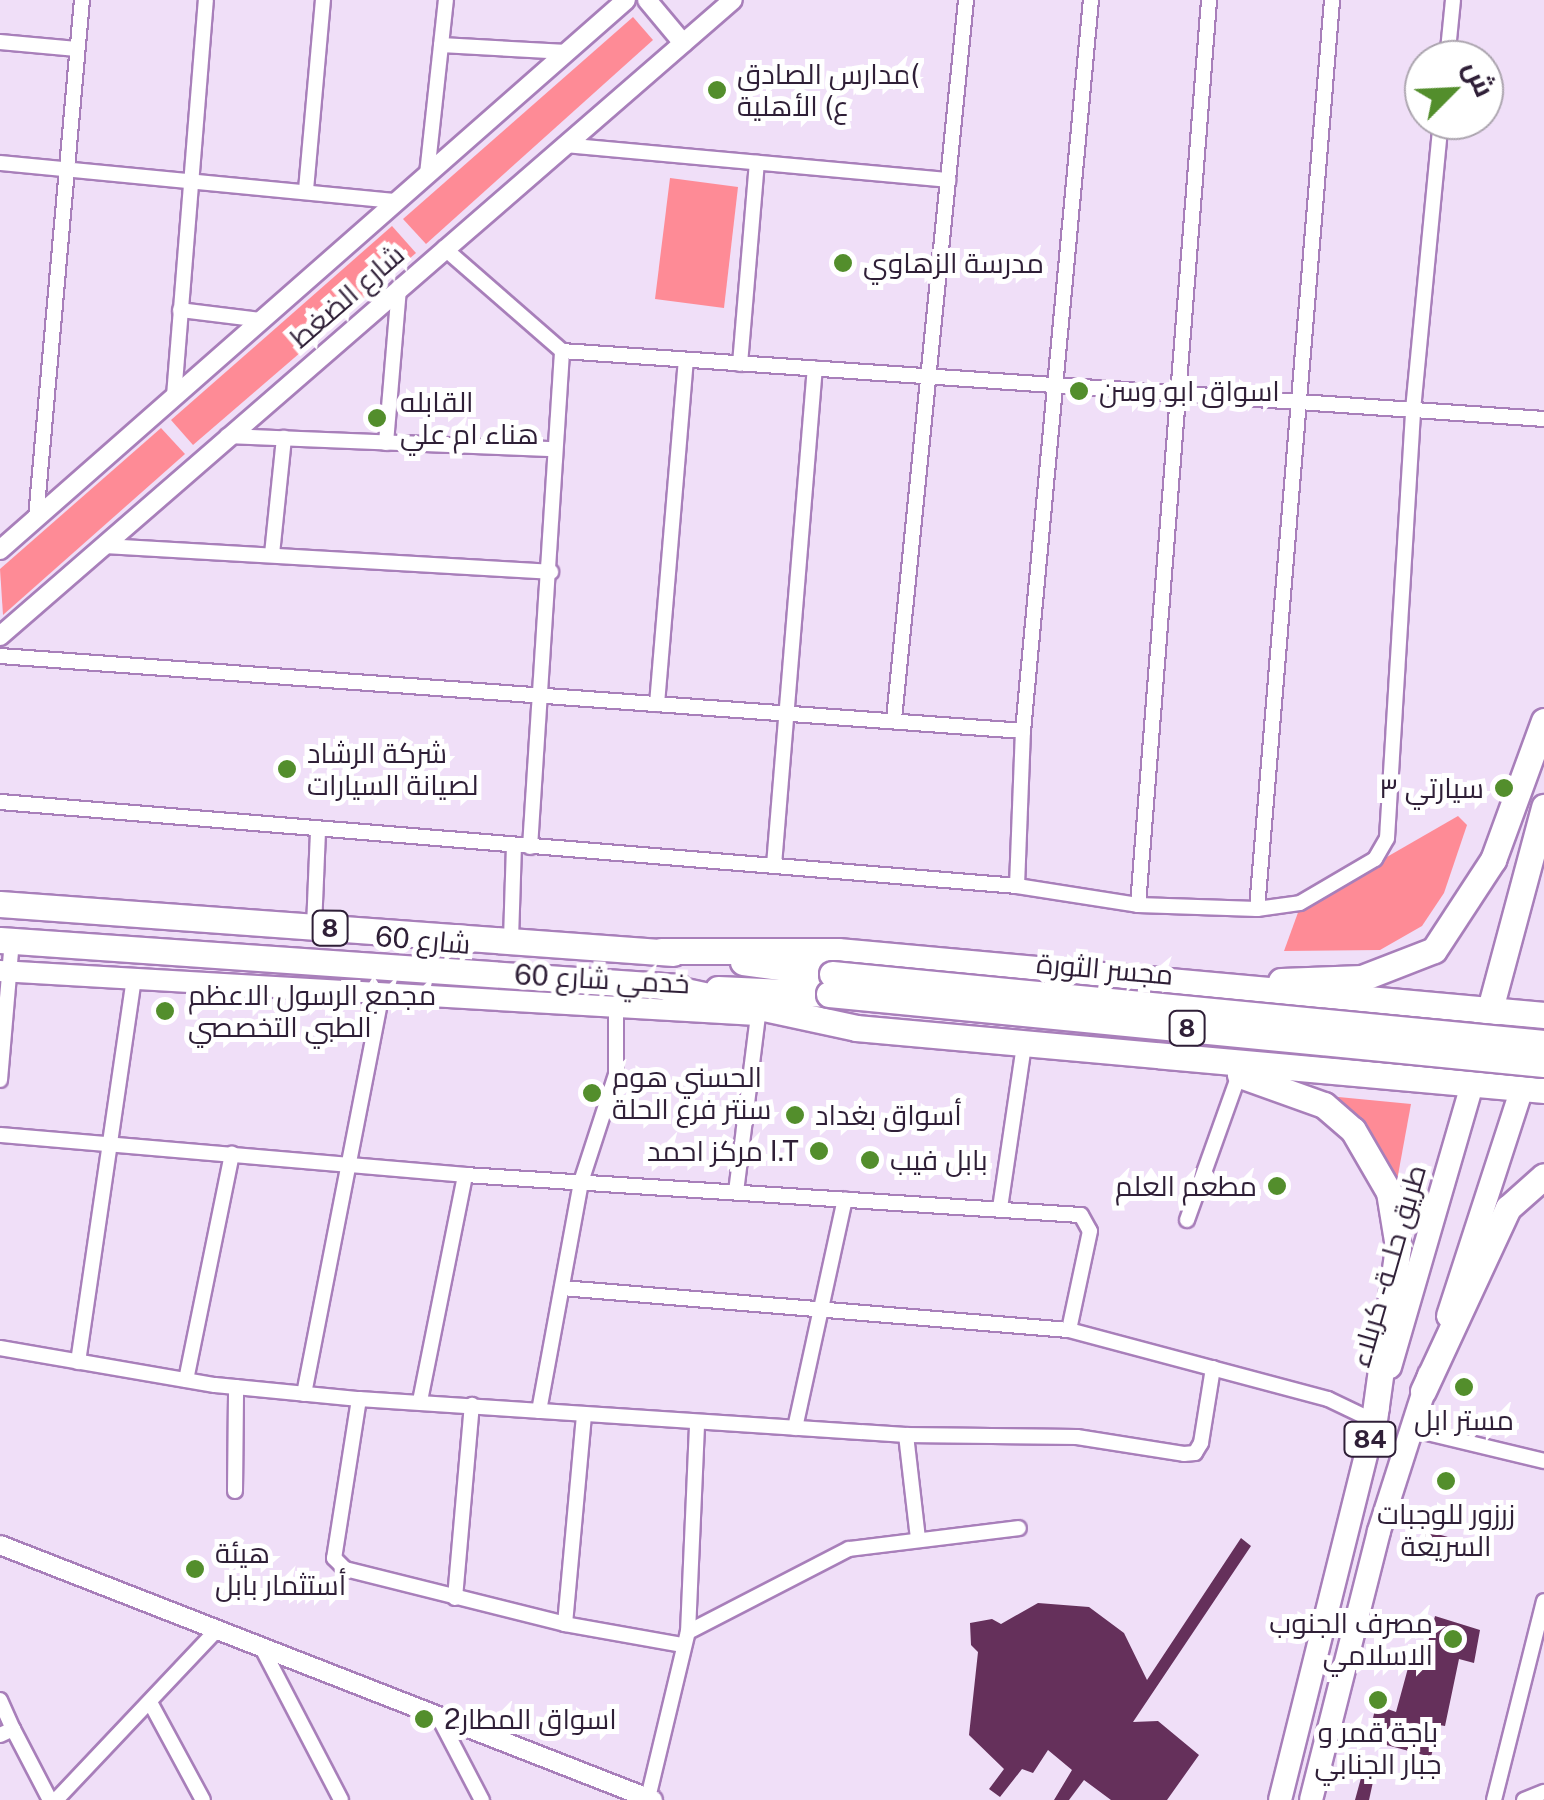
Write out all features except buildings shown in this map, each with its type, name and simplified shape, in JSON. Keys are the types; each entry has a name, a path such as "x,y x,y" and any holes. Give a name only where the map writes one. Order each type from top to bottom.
{"highway":[{"path":"1196,980 1362,978 1434,950 1492,860 1544,720"},
{"name":"طريق حلــة - كربلاء","path":"1473,1082 1544,807"},
{"name":"شارع 60","path":"0,904 661,951"},
{"name":"شارع 60","path":"6,940 662,986"},
{"path":"661,951 838,951 1196,980 1312,999 1543,1010"},
{"name":"مجسر الثورة","path":"661,951 831,984 1544,1064"},
{"name":"مجسر الثورة","path":"662,986 831,984 1544,1043"},
{"path":"662,986 770,1016 1187,1060 1533,1089"},
{"path":"1307,1070 1327,1066 1341,1036 1333,1012 1312,999"},
{"name":"84","path":"1533,1089 1543,1010"},
{"path":"1187,1060 1324,1105 1353,1130 1388,1192 1398,1247 1374,1421"},
{"path":"1424,1391 1508,1208 1544,1176"}],"main road":[{"name":"خدمي شارع 60","path":"5,972 770,1016"},
{"name":"طريق حلــة - كربلاء","path":"1280,1800 1350,1540 1374,1421 1473,1082"},
{"name":"84","path":"1311,1800 1382,1520 1424,1391 1533,1089"},
{"path":"1356,1510 1382,1520"},
{"path":"1350,1540 1375,1546"}],"street":[{"path":"36,518 82,0"},
{"path":"174,396 188,179 206,0"},
{"path":"306,190 323,0"},
{"path":"427,174 446,0"},
{"name":"شارع الضغط","path":"0,550 626,0"},
{"path":"647,0 683,43"},
{"name":"شارع الضغط","path":"0,636 733,0"},
{"path":"894,719 966,0"},
{"path":"1017,886 1023,730 1091,0"},
{"path":"1138,904 1174,394 1209,0"},
{"path":"1257,909 1303,403 1332,0"},
{"path":"1449,40 1453,0"},
{"path":"0,42 77,49"},
{"path":"441,45 567,52"},
{"path":"0,802 1017,886 1138,904 1257,909 1300,904 1375,859 1387,838 1413,410 1439,140"},
{"path":"564,145 948,180"},
{"path":"0,162 396,202"},
{"path":"740,364 757,163"},
{"path":"444,248 562,351 1303,403 1544,414"},
{"path":"386,443 400,287"},
{"path":"180,310 261,320"},
{"path":"530,847 552,572 554,450 562,351"},
{"path":"658,704 686,360"},
{"path":"774,866 782,712 815,369"},
{"path":"227,436 554,450"},
{"path":"272,554 284,438"},
{"path":"103,546 552,572"},
{"path":"0,656 540,692 1023,730"},
{"path":"314,927 318,830"},
{"path":"511,940 514,846"},
{"path":"0,1080 6,940"},
{"path":"78,1362 134,980"},
{"path":"304,1394 382,994"},
{"path":"539,1411 580,1182 616,1074 616,1007"},
{"path":"736,1192 770,1016"},
{"path":"1000,1208 1024,1044"},
{"path":"1187,1220 1238,1075"},
{"path":"0,1135 465,1175 1082,1215 1088,1222 1069,1330"},
{"path":"186,1380 232,1154"},
{"path":"420,1401 465,1175"},
{"path":"796,1428 845,1199"},
{"path":"562,1288 1069,1330 1328,1400 1374,1421"},
{"path":"0,1348 186,1380 359,1399 697,1424 906,1435 1076,1437 1195,1452 1213,1368"},
{"path":"234,1491 236,1387"},
{"path":"359,1399 334,1558 345,1569 564,1624 685,1638 836,1554 918,1539 1019,1528"},
{"path":"455,1598 472,1405"},
{"path":"564,1624 584,1414"},
{"path":"0,1545 651,1799 685,1638 697,1424"},
{"path":"1412,1428 1544,1460"},
{"path":"906,1435 918,1539"},
{"path":"1494,1800 1544,1603"},
{"path":"0,1700 7,1732 53,1800 151,1704 217,1630"},
{"path":"262,1648 341,1800"},
{"path":"151,1704 203,1800"},
{"path":"438,1716 482,1800"},
{"path":"1524,1800 1544,1792"}],"shaded area":[{"path":"633,17 653,40 426,244 403,219"},
{"path":"670,178 738,187 724,308 655,299"},
{"path":"392,226 416,253 193,445 171,420"},
{"path":"161,428 185,454 3,615 0,569"},
{"path":"1458,816 1467,825 1444,893 1422,926 1380,950 1284,951 1300,907"},
{"path":"1328,1096 1411,1104 1396,1186"}],"place":[{"name":"مدارس الصادق( ع) الأهلية","path":"717,90"},
{"name":"مدرسة الزهاوي","path":"843,263"},
{"name":"اسواق ابو وسن","path":"1079,391"},
{"name":"القابله هناء ام علي","path":"377,418"},
{"name":"شركة الرشاد لصيانة السيارات","path":"287,769"},
{"name":"سيارتي ٣","path":"1504,788"},
{"name":"مجمع الرسول الاعظم الطبي التخصصي","path":"165,1011"},
{"name":"الحسني هوم سنتر فرع الحلة","path":"592,1093"},
{"name":"أسواق بغداد","path":"795,1115"},
{"name":"مركز احمد I.T","path":"819,1151"},
{"name":"بابل فيب","path":"870,1160"},
{"name":"مطعم العلم","path":"1277,1186"},
{"name":"مستر ابل","path":"1464,1387"},
{"name":"زرزور للوجبات السريعة","path":"1446,1481"},
{"name":"هيئة أستثمار بابل","path":"195,1569"},
{"name":"مصرف الجنوب الاسلامي","path":"1453,1639"},
{"name":"باجة قمر و جبار الجنابي","path":"1378,1700"},
{"name":"اسواق المطار2","path":"424,1719"}]}
